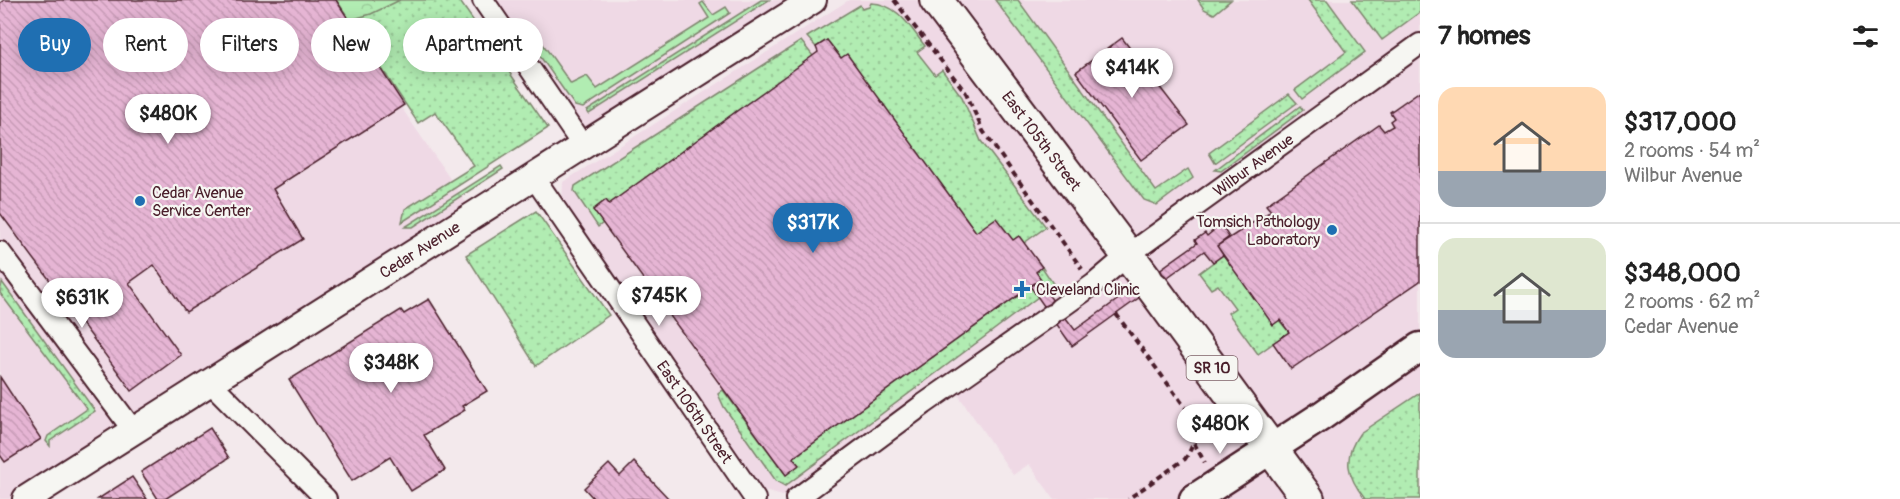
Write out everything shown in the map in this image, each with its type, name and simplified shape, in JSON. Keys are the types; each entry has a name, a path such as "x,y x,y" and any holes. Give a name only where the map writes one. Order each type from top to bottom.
{"main road":[{"name":"East 105th Street","path":"936,0 1150,284 1308,499"},
{"path":"1194,499 1420,347"}],"street":[{"path":"483,0 583,146"},
{"name":"Cedar Avenue","path":"26,499 813,0"},
{"name":"Wilbur Avenue","path":"796,499 924,404 1094,284 1128,255 1420,44"},
{"name":"East 106th Street","path":"533,176 755,499"},
{"path":"0,252 133,430"},
{"path":"210,382 326,499"}],"path":[{"path":"894,0 966,93 983,131 1083,270"},
{"path":"1116,314 1191,415 1195,433 1191,451 1185,459 1128,499"}],"shaded area":[{"path":"0,0 328,0 340,18 311,18 311,72 377,72 474,214 26,499 0,499"},
{"path":"483,0 813,0 583,146 532,72 543,72 543,18 495,18"},
{"name":"Cleveland Clinic","path":"849,0 1420,0 1420,499 1054,499 1029,464 1013,475 946,377 783,496 764,491 562,201 563,182"}],"green space":[{"path":"336,0 459,0 472,18 403,18 403,72 509,72 548,128 402,222 405,209 474,166 435,112 418,123 384,72 391,72 391,18 348,18"},
{"path":"336,0 400,0 371,14 349,18"},
{"path":"761,0 769,0 589,114 587,111"},
{"path":"995,0 1018,0 1156,191 1188,169 1193,178 1157,205 1144,200"},
{"path":"1198,0 1231,0 1214,14 1204,9"},
{"path":"1308,0 1327,0 1365,52 1302,99 1295,90 1346,52"},
{"path":"1352,0 1420,0 1420,12 1382,40"},
{"path":"703,2 713,15 726,7 730,13 583,108 575,106 543,60 543,44 571,84 587,76 597,89 709,18 700,4"},
{"path":"871,3 889,7 914,31 925,46 917,52 935,75 942,70 962,97 981,141 1046,227 1024,243 1019,236 1013,240 976,232 847,55 841,58 827,40 816,47 807,37 860,5 862,9 869,7"},
{"path":"801,41 813,56 609,204 605,200 593,210 603,223 598,227 574,191 575,186"},
{"path":"1289,94 1297,103 1215,163 1209,153"},
{"path":"1300,106 1303,110 1221,171 1215,170"},
{"path":"501,166 503,169 413,227 405,227"},
{"path":"536,211 609,315 536,366 466,255"},
{"path":"1223,255 1289,332 1258,354 1228,313 1235,308 1218,285 1211,289 1199,273"},
{"path":"1042,267 1054,285 785,486 776,481 724,407 718,394 723,390 786,475 798,466 793,458 1040,279 1036,272"},
{"path":"2,282 95,411 50,441 50,446 46,441 48,436 87,409 0,293"},
{"path":"1420,393 1420,499 1365,499 1354,482 1349,467 1354,442 1360,433"}],"building":[{"name":"Cedar Avenue Service Center","path":"4,0 336,0 348,18 311,18 311,72 383,72 404,105 273,189 303,239 186,312 154,265 129,283 181,355 132,391 0,213 0,3"},
{"path":"1122,38 1189,125 1141,160 1076,72"},
{"path":"827,40 841,58 847,54 976,232 996,218 1013,240 1019,236 1042,267 1036,272 1041,279 793,458 799,465 786,475 593,210 606,200 609,204 818,52 816,47"},
{"name":"Tomsich Pathology Laboratory","path":"1420,91 1420,281 1291,369 1273,343 1289,332 1280,320 1273,325 1217,246 1271,211 1266,205 1379,125 1384,131 1393,126 1390,121 1394,118 1390,112"},
{"path":"1219,222 1229,237 1217,246 1223,255 1213,262 1204,251 1072,346 1030,286 1038,281 1075,330 1197,243 1195,240 1205,233 1207,236 1214,230 1212,227"},
{"path":"429,299 487,391 462,406 465,410 424,435 445,470 411,491 390,457 352,481 289,380 401,310 404,314"},
{"path":"0,377 41,439 5,462 0,455"},
{"path":"210,428 229,458 165,499 158,499 141,472"},
{"path":"634,462 669,499 594,499 584,488 609,464 620,476"},
{"path":"132,477 147,499 98,499"}],"place":[{"name":"Cedar Avenue Service Center","path":"140,201"},
{"name":"Tomsich Pathology Laboratory","path":"1332,230"},
{"name":"Cleveland Clinic","path":"1022,289"}]}
